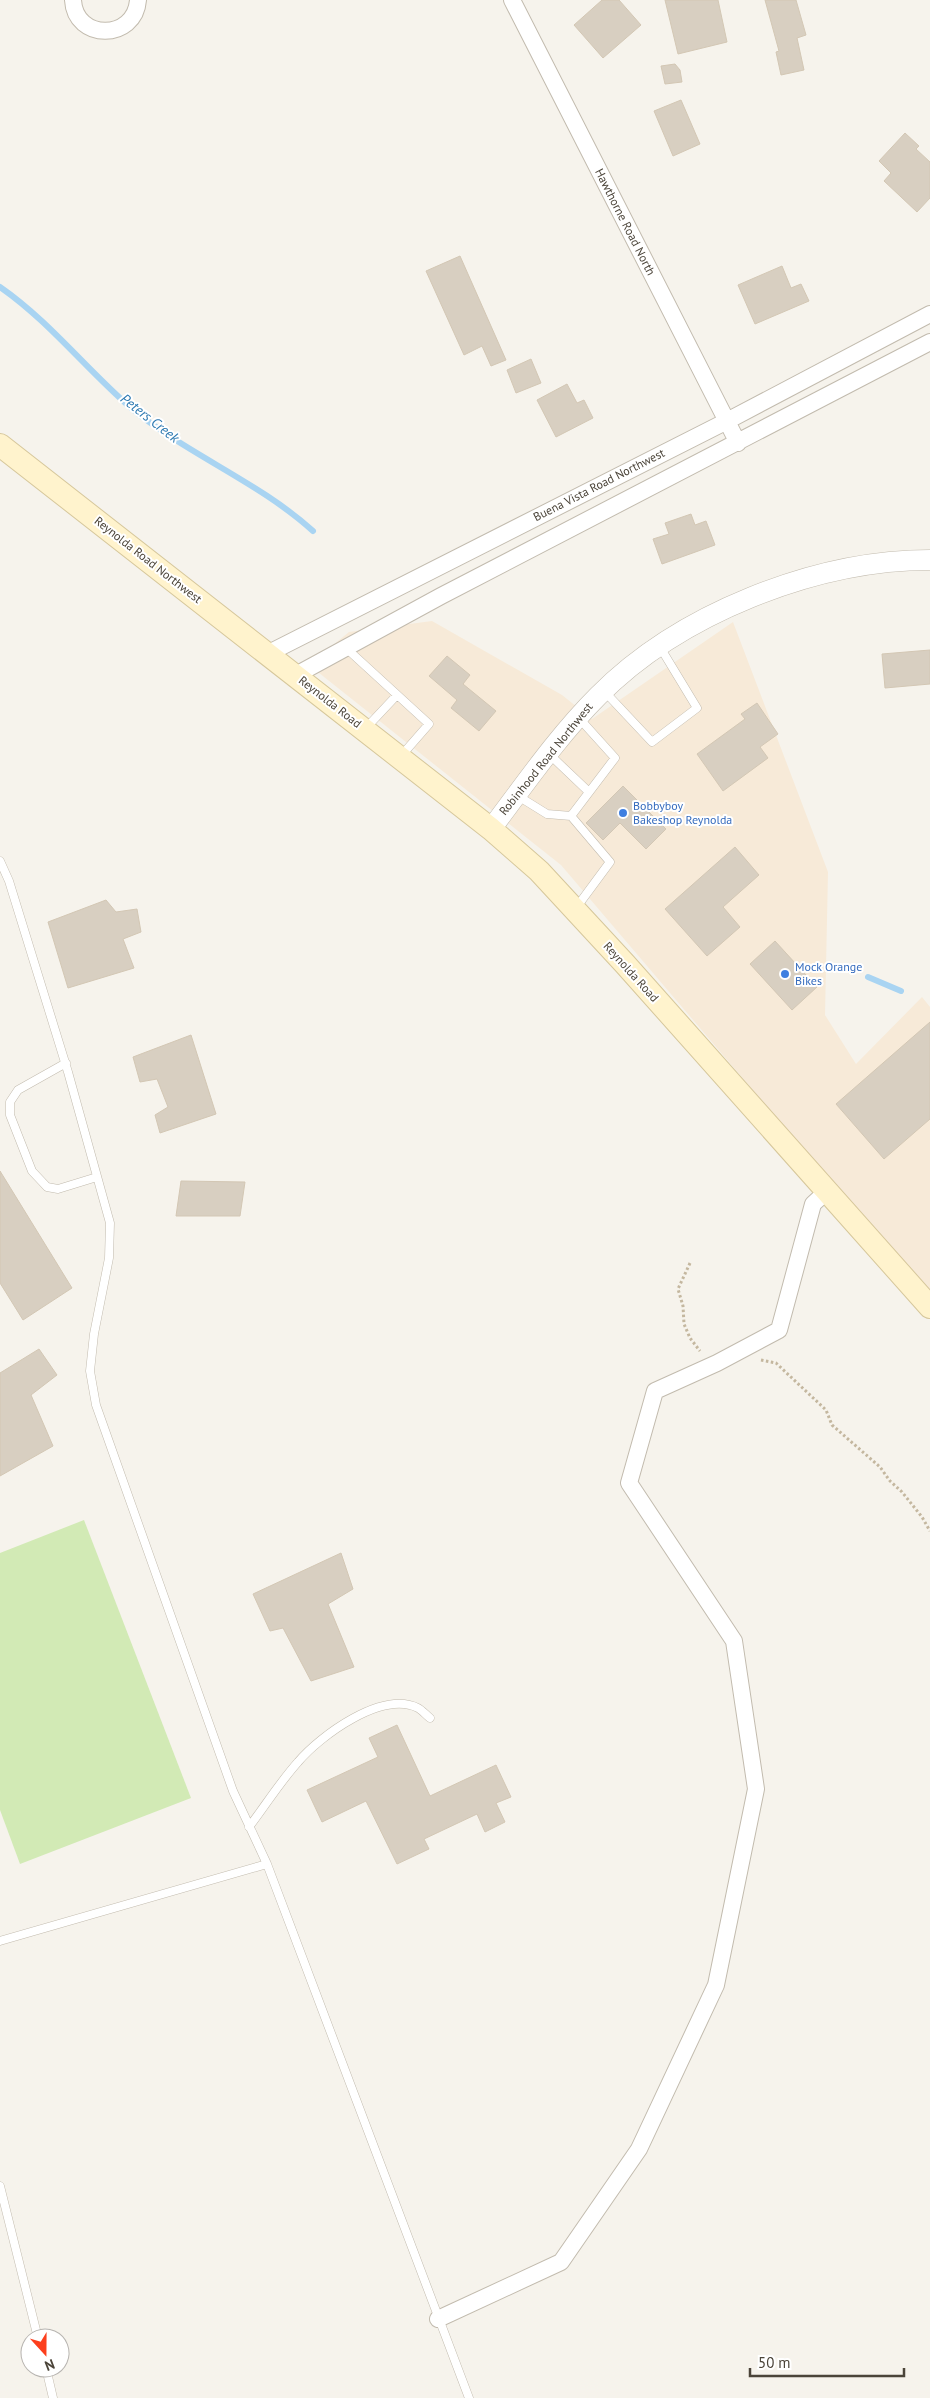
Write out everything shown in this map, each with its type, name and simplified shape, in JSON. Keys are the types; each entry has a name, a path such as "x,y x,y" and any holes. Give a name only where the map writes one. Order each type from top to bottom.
{"main road":[{"name":"Reynolda Road Northwest","path":"0,445 296,675"},
{"name":"Reynolda Road","path":"296,675 491,828 538,871 930,1307"}],"street":[{"path":"73,0 76,13 86,26 94,30 110,32 128,22 136,12 138,0"},
{"name":"Hawthorne Road North","path":"512,0 738,443"},
{"name":"Buena Vista Road Northwest","path":"267,654 727,421 930,314"},
{"path":"296,675 440,596 930,342"},
{"name":"Robinhood Road Northwest","path":"491,828 578,717 604,691 633,664 713,614 765,591 809,577 864,565 930,560"},
{"path":"438,2319 561,2262 639,2150 716,1985 756,1789 734,1641 629,1483 655,1391 717,1363 778,1330 813,1204 827,1191"}],"lane":[{"path":"604,691 652,742 690,714 697,708 660,647"},
{"path":"346,648 429,724 400,757"},
{"path":"365,730 397,695"},
{"path":"571,816 615,758 578,717"},
{"path":"548,754 589,792"},
{"path":"516,796 547,814 571,816 610,862 574,909"},
{"path":"0,861 9,881 66,1063 110,1223 110,1258 94,1334 90,1371 96,1404 233,1791 266,1864 469,2398"},
{"path":"66,1063 18,1090 10,1102 10,1115 32,1171 47,1188 58,1189 97,1177"},
{"path":"250,1827 298,1761 327,1734 349,1719 372,1709 398,1704 418,1707 430,1718"},
{"path":"0,1942 266,1864"},
{"path":"0,2186 36,2328"},
{"path":"49,2378 54,2398"}],"path":[{"path":"690,1262 678,1289 683,1306 684,1324 694,1344 708,1361 717,1363"},
{"path":"756,1360 776,1363 826,1410 832,1425 880,1467 922,1517 930,1531"}],"shaded area":[{"path":"432,621 562,695 592,719 733,622 828,872 825,1015 856,1064 922,997 930,1007 930,1298 561,865 309,665 349,632"}],"green space":[{"path":"84,1520 191,1798 20,1864 0,1810 0,1553"}],"building":[{"path":"602,0 619,0 641,25 603,58 574,25"},
{"path":"665,0 718,0 727,42 678,54"},
{"path":"765,0 796,0 806,35 797,38 804,70 781,75 776,52 779,51"},
{"path":"675,64 680,70 682,82 665,84 661,66"},
{"path":"681,100 700,144 673,156 654,111"},
{"path":"905,133 919,146 916,149 930,162 930,198 917,212 884,181 891,173 879,161"},
{"path":"460,256 506,360 491,366 482,346 464,355 426,271"},
{"path":"782,266 791,288 801,284 809,301 755,324 738,285"},
{"path":"531,359 541,383 516,393 507,370"},
{"path":"567,384 577,403 584,400 593,418 556,437 537,400"},
{"path":"691,514 695,525 706,521 715,545 662,564 653,539 669,534 665,523"},
{"path":"930,650 930,684 885,688 882,654"},
{"path":"447,656 470,675 463,684 496,711 479,731 451,708 457,700 429,676"},
{"path":"757,703 778,734 760,747 768,758 723,791 697,754 745,719 741,714"},
{"path":"623,786 666,829 646,849 620,823 603,840 586,823"},
{"path":"735,847 759,875 723,907 740,927 707,956 665,909"},
{"path":"106,900 116,912 137,909 141,932 123,939 134,968 68,988 48,922"},
{"path":"775,941 817,987 792,1010 750,964"},
{"path":"930,1022 930,1119 884,1159 836,1104"},
{"path":"191,1035 216,1114 160,1133 155,1115 168,1107 157,1079 140,1082 133,1057"},
{"path":"0,1171 72,1288 23,1320 0,1283"},
{"path":"181,1181 245,1182 240,1216 176,1216"},
{"path":"39,1349 57,1375 31,1395 53,1446 0,1476 0,1373"},
{"path":"341,1553 353,1589 328,1604 354,1667 311,1681 283,1628 270,1631 253,1594"},
{"path":"397,1725 430,1796 496,1765 511,1797 496,1803 505,1822 485,1832 477,1814 424,1839 429,1849 397,1864 366,1801 322,1822 307,1790 378,1757 369,1738"}],"waterway":[{"name":"Peters Creek","path":"0,287 35,315 131,408 176,440 270,498 313,531"},
{"name":"Peters Creek","path":"868,977 901,991"}],"place":[{"name":"Bobbyboy Bakeshop Reynolda","path":"623,813"},
{"name":"Mock Orange Bikes","path":"785,974"}]}
